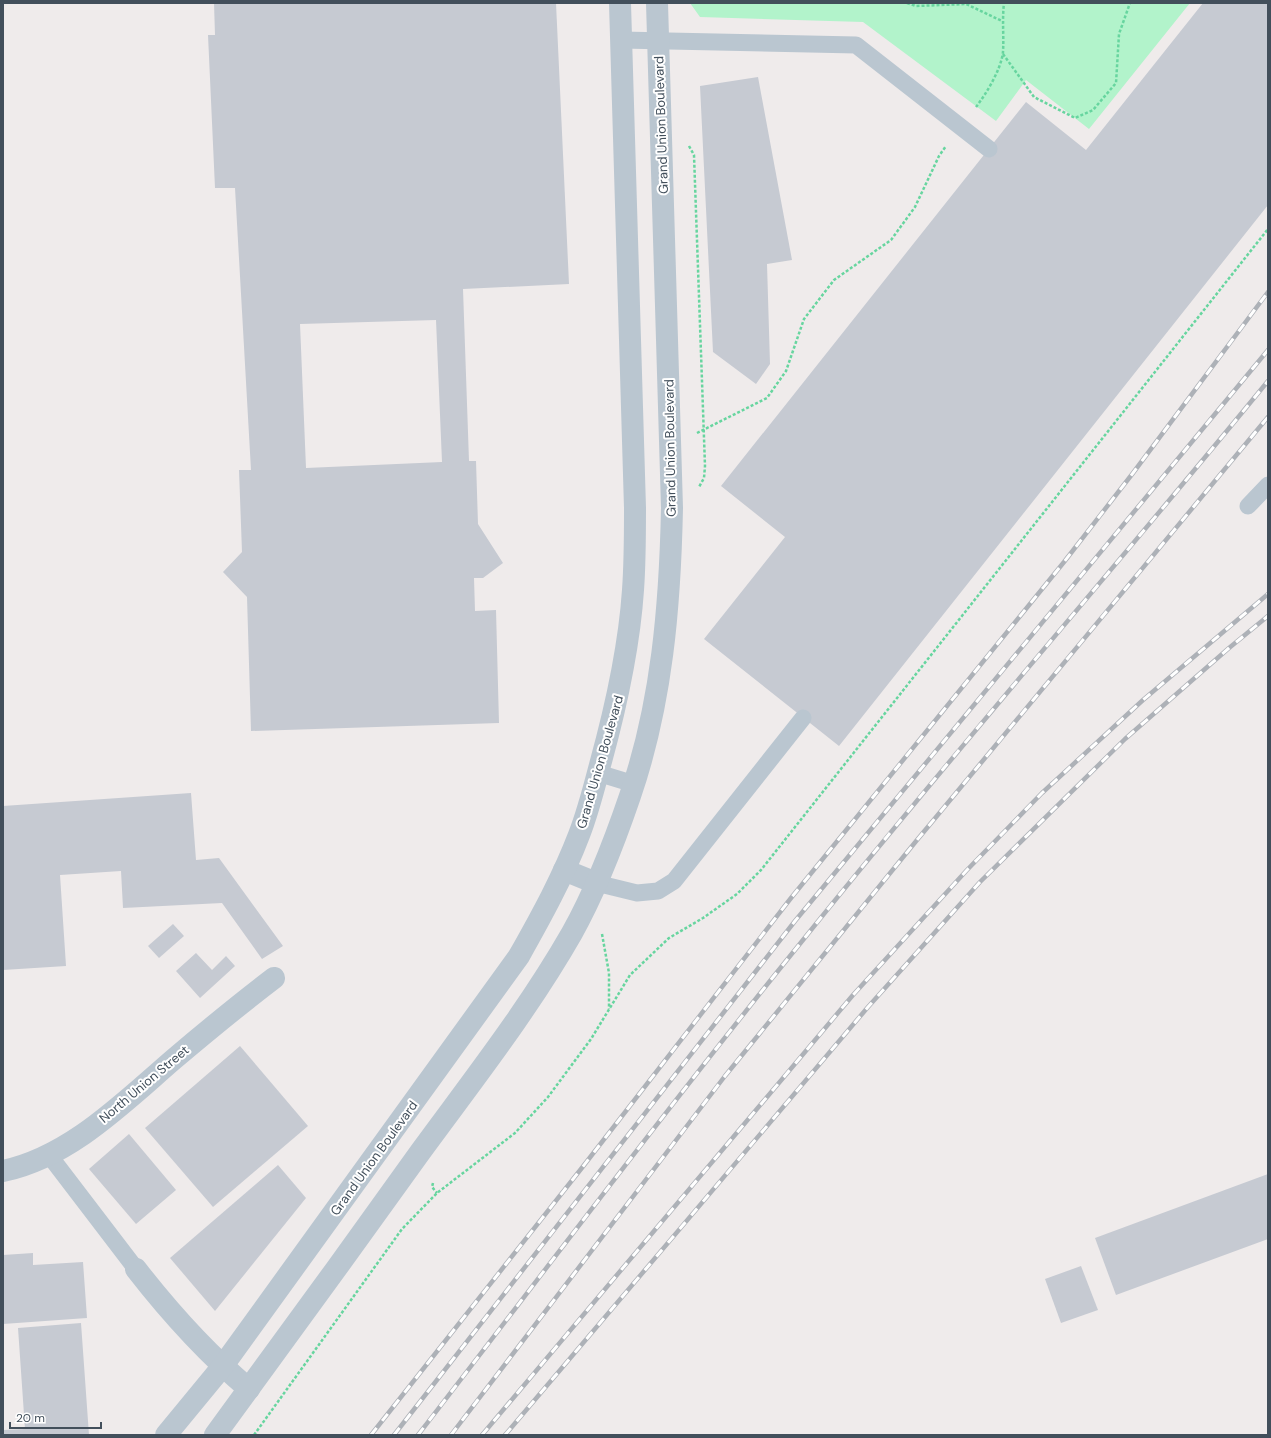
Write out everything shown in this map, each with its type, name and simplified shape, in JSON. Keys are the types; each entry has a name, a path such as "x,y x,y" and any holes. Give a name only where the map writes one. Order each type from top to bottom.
{"street":[{"name":"Grand Union Boulevard","path":"166,1435 222,1367 499,986 530,936 564,870 580,833 620,690 634,589 635,508 620,3"},
{"name":"Grand Union Boulevard","path":"215,1435 524,1009 573,931 596,883 634,784 658,694 664,647 671,558 672,508 657,3"},
{"path":"564,870 596,883"},
{"name":"North Union Street","path":"3,1171 17,1168 49,1155 113,1111 274,978"},
{"path":"136,1269 187,1332 222,1367 249,1389"}],"lane":[{"path":"621,40 856,45 962,126 989,149"},
{"path":"1248,506 1268,485"},
{"path":"596,883 637,892 658,891 674,881 803,718"},
{"path":"598,773 634,784"},
{"path":"49,1155 136,1269"}],"path":[{"path":"907,3 916,6 966,4 1002,21"},
{"path":"670,447 768,398 786,371 804,319 834,280 891,240 915,207 939,156 989,90 1003,54 1002,21 1004,3"},
{"path":"1003,54 1034,97 1075,118 1093,110 1116,82 1119,34 1130,3"},
{"path":"254,1435 402,1229 437,1193 515,1133 548,1097 591,1039 630,975 669,938 704,918 737,894 761,870 1268,229"},
{"path":"602,931 609,973 609,1009"}],"green space":[{"path":"690,3 1190,3 1089,129 1026,80 996,121 863,22 700,17"}],"building":[{"path":"214,3 556,3 569,284 463,289 469,461 476,461 478,524 503,563 483,578 474,578 475,611 496,610 499,723 251,731 247,597 223,572 242,552 239,470 251,470 235,188 215,188 208,35 215,35","holes":["436,320 442,462 306,468 300,324"]},
{"path":"1203,3 1268,3 1268,205 839,746 704,639 785,537 721,486 1026,102 1086,150"},
{"path":"758,77 792,260 767,264 770,364 756,384 713,352 700,86"},
{"path":"191,793 196,860 219,858 283,946 262,959 222,903 123,908 121,871 60,875 66,966 3,970 3,806"},
{"path":"173,924 184,936 159,958 148,946"},
{"path":"196,953 212,970 226,956 235,966 200,998 176,971"},
{"path":"240,1046 308,1126 213,1207 145,1128"},
{"path":"129,1134 176,1190 136,1224 89,1169"},
{"path":"278,1165 306,1198 215,1311 170,1258"},
{"path":"1268,1174 1268,1239 1116,1295 1095,1238"},
{"path":"33,1253 33,1265 83,1262 87,1318 3,1324 3,1255"},
{"path":"1081,1266 1098,1310 1061,1323 1045,1279"},
{"path":"81,1323 89,1435 3,1435 3,1430 25,1429 18,1328"}],"railway":[{"path":"371,1435 581,1169 791,898 1064,562 1133,473 1268,292"},
{"path":"394,1435 795,921 1268,350"},
{"path":"418,1435 659,1121 757,997 921,796 1268,381"},
{"path":"451,1435 725,1076 917,840 1268,417"},
{"path":"482,1435 853,995 967,870 1042,793 1143,700 1268,594"},
{"path":"505,1435 868,1007 980,882 1125,739 1268,616"}]}
